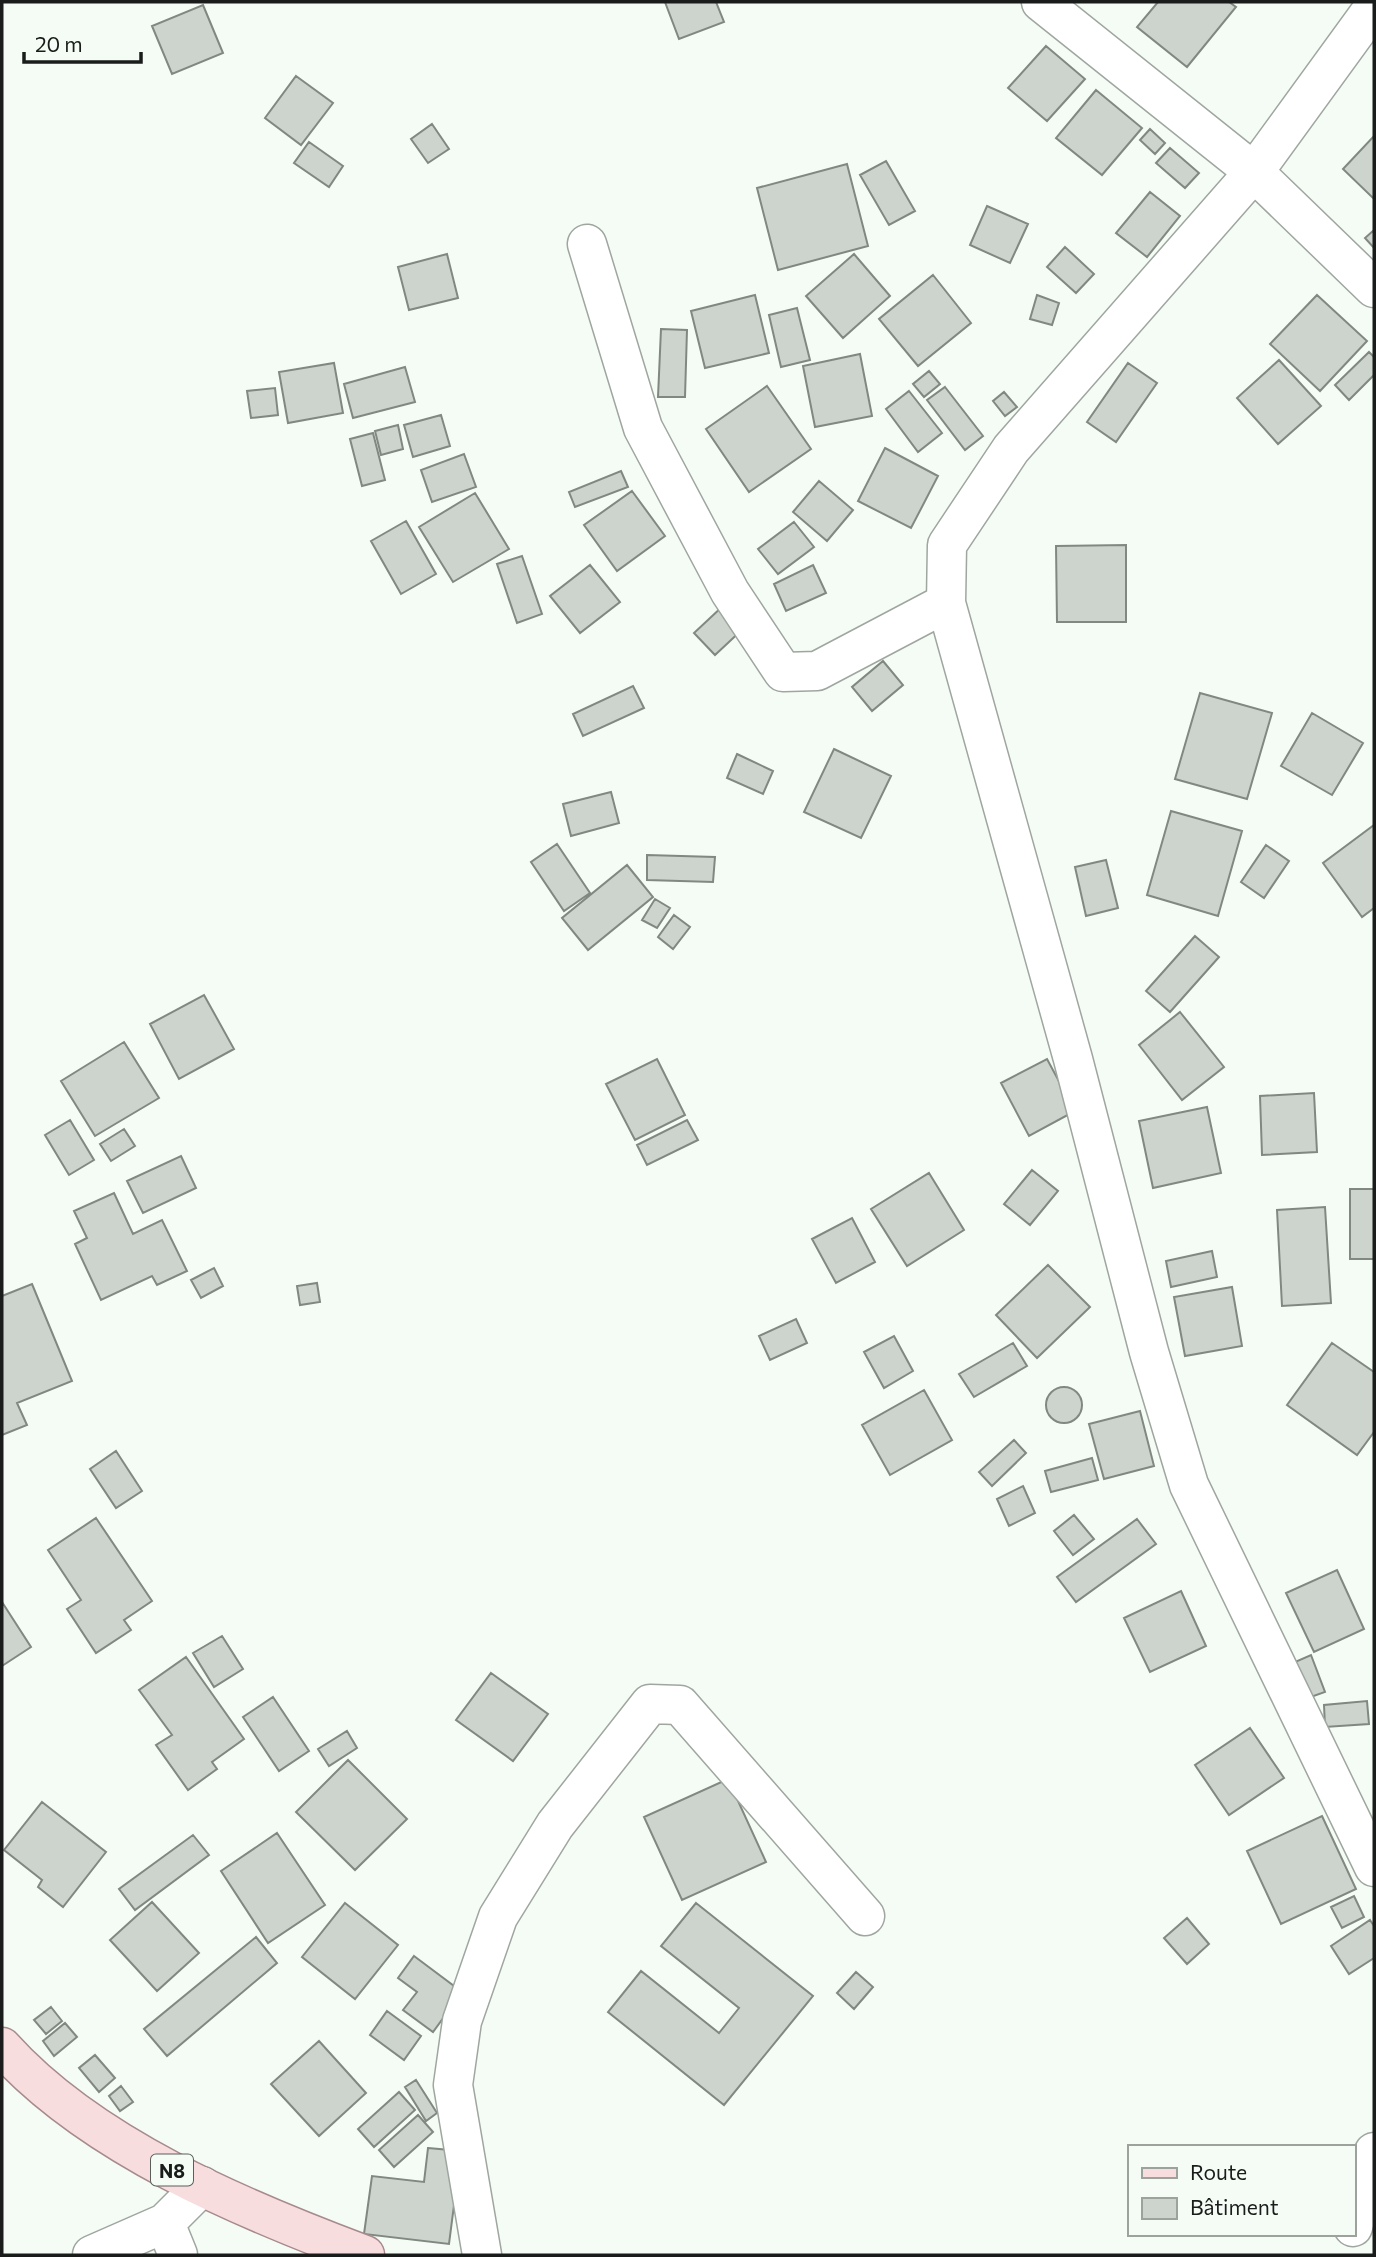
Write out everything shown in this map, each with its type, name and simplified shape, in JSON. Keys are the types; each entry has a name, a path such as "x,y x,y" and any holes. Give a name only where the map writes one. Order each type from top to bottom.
{"main road":[{"name":"N8","path":"2,2046 26,2074 120,2142 202,2186 365,2255"}],"street":[{"path":"1041,2 1254,172 1374,288"},
{"path":"1374,7 1254,172 1011,449 947,545 946,603 1073,1059 1149,1352 1189,1485 1374,1867"},
{"path":"587,244 643,428 730,593 783,672 817,671 946,603"},
{"path":"482,2255 453,2085 462,2021 498,1917 555,1825 650,1704 680,1705 864,1916"},
{"path":"1355,2220 1374,2152"},
{"path":"103,2253 172,2239 202,2186"},
{"path":"1348,2255 1352,2236"}],"building":[{"path":"665,2 716,2 724,22 679,39"},
{"path":"1158,2 1229,2 1236,7 1187,67 1137,27"},
{"path":"203,5 223,53 172,74 152,26"},
{"path":"1046,46 1085,79 1047,121 1008,88"},
{"path":"296,76 333,103 301,145 265,118"},
{"path":"1096,90 1142,128 1102,175 1056,138"},
{"path":"432,124 449,149 428,163 411,139"},
{"path":"1150,129 1165,143 1155,154 1140,140"},
{"path":"1374,136 1374,199 1343,169"},
{"path":"309,142 343,166 329,187 294,163"},
{"path":"1170,148 1199,173 1185,188 1156,163"},
{"path":"886,161 915,211 889,225 860,175"},
{"path":"847,164 868,246 778,270 757,188"},
{"path":"1150,192 1180,216 1147,257 1116,233"},
{"path":"987,206 1028,224 1010,263 970,245"},
{"path":"1374,230 1374,248 1365,238"},
{"path":"1065,247 1094,274 1076,293 1047,267"},
{"path":"447,254 458,298 409,310 398,267"},
{"path":"854,254 890,296 843,338 806,296"},
{"path":"933,275 971,323 918,366 879,319"},
{"path":"755,295 769,353 705,368 691,311"},
{"path":"1037,295 1059,303 1052,325 1030,319"},
{"path":"1317,295 1367,341 1320,391 1270,344"},
{"path":"797,308 810,360 781,367 769,315"},
{"path":"661,329 687,330 685,397 658,397"},
{"path":"1369,352 1374,357 1374,375 1349,400 1335,385"},
{"path":"860,354 872,416 815,427 803,366"},
{"path":"1279,360 1321,406 1278,444 1237,398"},
{"path":"334,363 343,413 288,423 279,372"},
{"path":"1128,363 1157,383 1116,442 1087,422"},
{"path":"405,367 415,402 353,418 344,384"},
{"path":"929,371 940,384 924,397 913,384"},
{"path":"767,386 811,449 749,492 706,429"},
{"path":"945,387 983,436 965,450 927,400"},
{"path":"275,388 278,415 251,418 247,391"},
{"path":"909,391 942,433 918,452 886,409"},
{"path":"1004,392 1017,407 1005,416 993,401"},
{"path":"441,415 450,446 413,457 404,425"},
{"path":"398,425 403,449 381,455 375,431"},
{"path":"373,433 385,480 362,486 350,439"},
{"path":"885,448 938,476 911,528 858,501"},
{"path":"464,454 476,487 432,502 421,470"},
{"path":"621,471 628,487 575,507 569,492"},
{"path":"819,481 853,510 827,541 793,512"},
{"path":"632,491 665,536 617,571 584,525"},
{"path":"475,493 509,549 453,582 419,527"},
{"path":"406,521 436,574 401,594 371,541"},
{"path":"794,522 814,547 778,574 758,549"},
{"path":"1126,545 1126,622 1057,622 1056,546"},
{"path":"522,556 542,614 517,623 497,564"},
{"path":"590,565 620,602 580,633 550,596"},
{"path":"813,565 826,593 786,611 774,584"},
{"path":"724,605 745,627 715,655 694,633"},
{"path":"883,661 903,685 872,711 852,687"},
{"path":"633,686 644,708 583,736 573,714"},
{"path":"1200,693 1272,713 1247,799 1175,779"},
{"path":"1312,713 1363,743 1332,795 1281,766"},
{"path":"834,749 891,776 861,838 804,812"},
{"path":"737,754 773,771 763,794 727,778"},
{"path":"611,792 619,823 571,836 563,804"},
{"path":"1171,811 1242,831 1218,916 1147,895"},
{"path":"1374,825 1374,908 1362,917 1323,863"},
{"path":"557,844 590,893 564,911 531,862"},
{"path":"1266,845 1289,861 1264,898 1241,882"},
{"path":"647,855 715,857 713,882 647,880"},
{"path":"1106,860 1118,908 1086,916 1075,867"},
{"path":"627,865 653,897 588,950 562,918"},
{"path":"655,899 670,908 657,928 642,920"},
{"path":"674,915 690,927 673,949 658,937"},
{"path":"1195,936 1219,957 1170,1012 1146,991"},
{"path":"204,995 234,1049 179,1079 150,1024"},
{"path":"1180,1012 1224,1067 1182,1100 1139,1045"},
{"path":"124,1042 159,1098 95,1136 61,1081"},
{"path":"657,1059 685,1115 635,1140 606,1084"},
{"path":"1047,1059 1075,1111 1029,1136 1001,1083"},
{"path":"1314,1093 1317,1152 1262,1155 1260,1096"},
{"path":"1207,1107 1221,1173 1153,1188 1139,1121"},
{"path":"70,1120 94,1160 69,1175 45,1135"},
{"path":"687,1120 698,1140 647,1165 637,1145"},
{"path":"124,1129 135,1146 111,1161 100,1144"},
{"path":"181,1156 196,1188 143,1213 127,1181"},
{"path":"1032,1170 1058,1191 1030,1225 1004,1204"},
{"path":"929,1173 964,1230 907,1266 871,1209"},
{"path":"1350,1189 1374,1189 1374,1259 1350,1259"},
{"path":"114,1193 133,1234 162,1220 187,1271 157,1285 152,1276 101,1300 75,1244 87,1238 74,1211"},
{"path":"1325,1207 1331,1303 1282,1306 1277,1210"},
{"path":"852,1218 875,1262 836,1283 812,1239"},
{"path":"1212,1251 1217,1277 1171,1287 1166,1261"},
{"path":"1048,1265 1090,1307 1037,1358 996,1315"},
{"path":"214,1268 223,1286 201,1298 191,1280"},
{"path":"317,1283 320,1302 300,1305 297,1286"},
{"path":"32,1284 72,1381 17,1403 27,1425 2,1435 2,1296"},
{"path":"1232,1287 1242,1346 1185,1356 1174,1297"},
{"path":"796,1319 807,1343 770,1360 759,1336"},
{"path":"894,1336 913,1371 884,1388 864,1352"},
{"path":"1013,1343 1027,1366 974,1397 959,1374"},
{"path":"1332,1343 1374,1372 1374,1432 1357,1455 1287,1405"},
{"path":"1064,1387 1077,1392 1082,1405 1077,1418 1064,1423 1051,1418 1046,1405 1051,1392"},
{"path":"924,1390 952,1440 890,1475 862,1425"},
{"path":"1140,1411 1154,1466 1104,1479 1089,1424"},
{"path":"1014,1440 1026,1453 992,1486 979,1472"},
{"path":"116,1451 142,1491 116,1508 90,1469"},
{"path":"1092,1458 1098,1480 1051,1492 1045,1471"},
{"path":"1023,1486 1035,1513 1009,1526 997,1499"},
{"path":"1074,1515 1094,1539 1073,1555 1054,1531"},
{"path":"96,1518 152,1601 124,1620 131,1630 96,1653 67,1609 81,1600 48,1550"},
{"path":"1137,1519 1156,1544 1076,1602 1057,1577"},
{"path":"1337,1570 1364,1629 1314,1652 1286,1593"},
{"path":"1181,1591 1206,1646 1150,1672 1124,1618"},
{"path":"2,1602 31,1647 2,1666"},
{"path":"222,1636 243,1669 214,1687 193,1653"},
{"path":"1311,1655 1325,1692 1308,1698 1295,1662"},
{"path":"186,1657 244,1739 212,1762 217,1769 188,1790 156,1745 172,1735 139,1690"},
{"path":"491,1673 548,1714 513,1761 456,1720"},
{"path":"273,1697 309,1751 279,1771 243,1717"},
{"path":"1367,1701 1369,1724 1325,1727 1324,1705"},
{"path":"1250,1728 1284,1778 1229,1815 1195,1765"},
{"path":"347,1731 357,1748 329,1766 318,1749"},
{"path":"348,1760 407,1819 355,1870 296,1812"},
{"path":"728,1779 766,1862 682,1900 644,1817"},
{"path":"42,1802 106,1852 63,1907 38,1887 42,1880 4,1850"},
{"path":"1322,1816 1356,1889 1281,1924 1247,1851"},
{"path":"277,1833 325,1905 268,1943 221,1871"},
{"path":"193,1835 209,1855 135,1910 119,1889"},
{"path":"1354,1896 1364,1917 1342,1928 1331,1907"},
{"path":"152,1902 199,1953 157,1991 110,1940"},
{"path":"345,1903 398,1945 355,1999 302,1957"},
{"path":"696,1903 813,1996 724,2105 608,2012 641,1971 719,2033 739,2008 661,1946"},
{"path":"1187,1918 1209,1944 1187,1964 1164,1938"},
{"path":"1370,1920 1374,1926 1374,1958 1349,1974 1331,1946"},
{"path":"256,1937 277,1963 167,2056 144,2029"},
{"path":"414,1956 462,1992 433,2032 403,2010 417,1992 398,1978"},
{"path":"856,1972 873,1987 854,2009 837,1993"},
{"path":"51,2007 62,2021 46,2034 34,2020"},
{"path":"387,2011 421,2036 404,2060 370,2035"},
{"path":"65,2023 77,2037 54,2056 43,2041"},
{"path":"319,2041 366,2093 319,2136 271,2084"},
{"path":"95,2055 115,2078 99,2092 79,2068"},
{"path":"416,2080 437,2113 426,2121 405,2087"},
{"path":"121,2086 133,2102 120,2111 109,2096"},
{"path":"399,2092 415,2110 374,2147 358,2129"},
{"path":"418,2115 433,2132 394,2167 379,2150"},
{"path":"428,2148 461,2151 449,2244 364,2234 372,2176 424,2182"}]}
